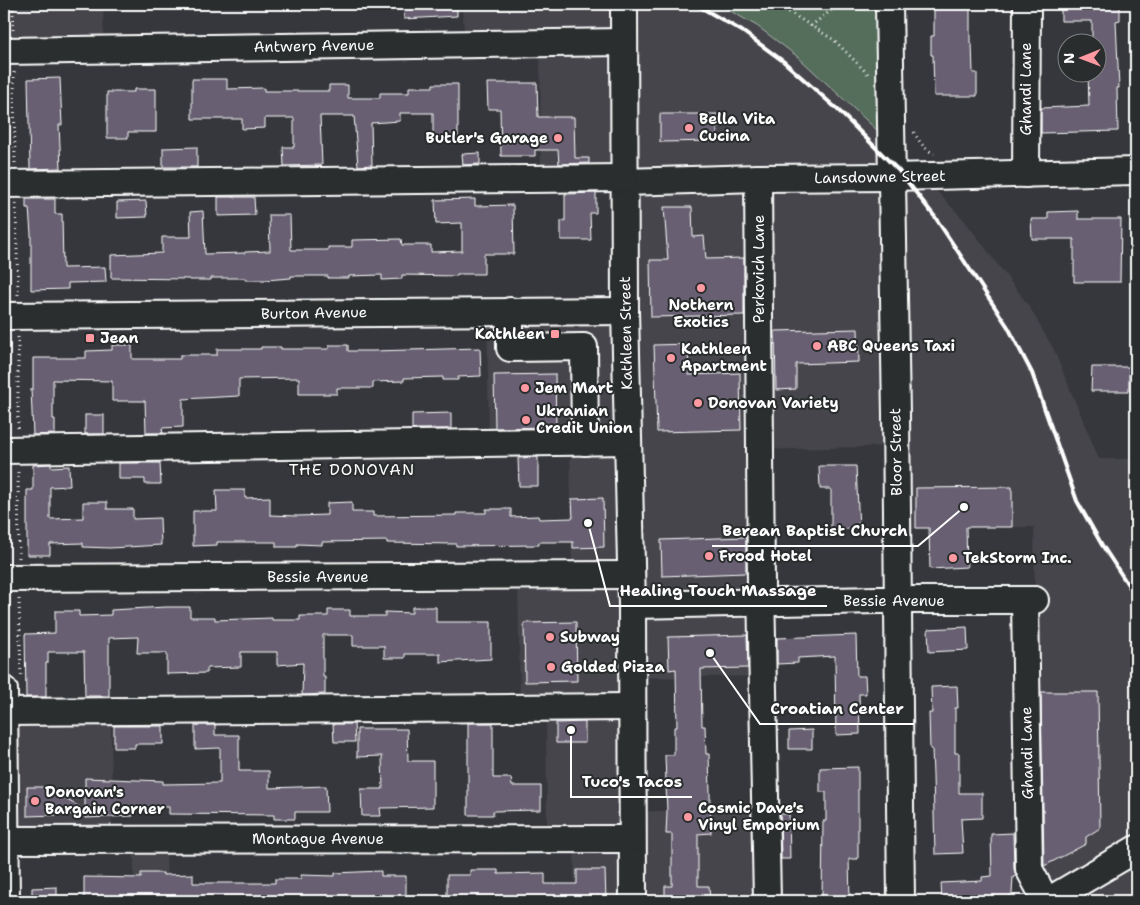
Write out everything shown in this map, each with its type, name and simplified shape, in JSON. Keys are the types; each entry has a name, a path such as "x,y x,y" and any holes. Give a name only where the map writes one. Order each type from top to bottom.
{"street":[{"name":"Kathleen Street","path":"624,4 625,311 632,605 633,901"},
{"name":"Bloor Street","path":"890,4 900,901"},
{"name":"Ghandi Lane","path":"1026,174 1027,4"},
{"name":"Antwerp Avenue","path":"4,51 624,42"},
{"name":"Lansdowne Street","path":"4,184 624,180 1136,172"},
{"name":"Perkovich Lane","path":"758,178 761,603 767,901"},
{"path":"510,311 510,348 584,348 585,442"},
{"name":"Burton Avenue","path":"4,316 625,311"},
{"path":"4,450 628,441"},
{"name":"Bessie Avenue","path":"4,578 631,575"},
{"name":"Bessie Avenue","path":"632,605 878,600 1030,600"},
{"name":"Ghandi Lane","path":"1030,600 1029,869 1047,901"},
{"path":"4,690 6,901"},
{"path":"4,712 632,707"},
{"name":"Montague Avenue","path":"5,840 632,839"},
{"path":"1047,901 1136,849"}],"path":[{"path":"776,4 834,40 874,79 891,92"},
{"path":"811,26 839,4"}],"shaded area":[{"path":"4,4 103,4 104,50 4,52"},
{"path":"463,4 718,4 757,26 798,57 893,145 965,221 1029,306 1054,350 1099,459 1136,459 1136,901 1048,901 1030,868 1035,601 1034,527 899,529 897,446 759,450 762,676 633,678 634,812 763,807 765,901 575,901 574,841 547,840 546,707 520,707 518,577 572,577 570,443 489,444 487,312 627,312 627,184 541,178 540,44 464,45"},
{"path":"4,663 6,713 111,713 112,841 4,841"},
{"path":"134,841 166,841 167,901 134,901"}],"green space":[{"path":"718,4 891,4 893,145 798,57 757,26"}],"building":[{"path":"403,4 457,4 457,16 404,19"},
{"path":"934,4 970,4 970,43 972,43 973,73 977,73 977,96 934,96 931,36 934,36"},
{"path":"1061,4 1120,4 1120,20 1116,21 1119,88 1117,88 1118,131 1041,133 1041,108 1089,106 1088,82 1108,82 1108,32 1092,32 1092,21 1061,21"},
{"path":"60,78 62,125 59,125 61,168 30,169 28,79"},
{"path":"192,79 227,79 227,89 264,88 264,91 329,91 329,85 348,85 348,98 380,98 380,93 409,93 409,87 433,87 433,84 458,84 458,140 433,140 433,113 400,113 400,121 371,123 372,165 358,166 354,116 320,116 322,165 284,166 283,147 294,147 294,118 265,118 265,128 242,129 242,119 192,119"},
{"path":"487,83 537,83 538,117 574,117 575,158 589,158 589,163 559,164 558,150 535,150 535,156 501,156 500,109 488,109"},
{"path":"134,89 156,89 156,132 128,132 128,138 107,138 107,92 134,92"},
{"name":"Bella Vita Cucina","path":"660,114 717,114 717,141 660,142"},
{"path":"197,147 197,167 163,167 163,148"},
{"path":"480,153 480,164 463,165 462,154"},
{"path":"596,193 596,213 590,213 591,240 561,240 561,221 565,221 565,194"},
{"path":"218,197 254,197 255,215 218,216"},
{"path":"26,199 55,199 55,214 62,214 63,268 105,267 106,282 68,283 68,289 31,290 31,234 29,208 26,208"},
{"path":"475,199 475,206 513,205 514,254 484,254 484,274 457,274 457,276 402,275 402,279 382,280 382,275 349,276 349,278 291,276 291,278 265,280 245,280 245,278 189,280 111,278 111,255 162,253 162,237 191,237 190,212 203,211 205,254 270,251 269,215 290,215 291,250 328,250 328,247 352,247 352,240 401,239 402,245 431,245 431,252 462,251 462,223 436,224 435,200"},
{"path":"146,201 147,217 117,218 117,202"},
{"name":"Nothern Exotics","path":"664,207 692,207 693,237 704,236 706,259 744,258 744,315 651,317 650,260 668,260"},
{"path":"1078,211 1078,219 1121,219 1120,282 1074,282 1074,239 1032,239 1031,219 1048,219 1048,212"},
{"name":"ABC Queens Taxi","path":"858,329 859,362 796,364 796,389 776,390 775,331"},
{"name":"Donovan Variety","path":"688,344 689,375 740,373 741,430 657,432 654,345"},
{"path":"112,345 132,345 132,359 180,359 180,355 217,355 217,349 261,349 261,347 329,349 329,345 348,345 348,351 480,348 481,376 458,377 458,380 443,380 443,377 404,378 404,381 373,382 373,388 337,388 337,394 299,394 299,378 239,379 239,396 183,399 183,427 162,428 163,433 146,433 145,401 112,401 112,381 53,380 55,434 33,435 31,389 33,389 33,358 86,358 86,351 112,350"},
{"path":"1092,367 1129,367 1129,391 1091,391"},
{"path":"555,374 556,427 495,428 494,375"},
{"path":"451,413 451,429 412,429 412,414"},
{"path":"85,415 104,415 104,434 85,434"},
{"path":"538,457 538,486 519,486 518,458"},
{"path":"119,463 160,463 161,484 145,484 145,479 119,479"},
{"path":"51,464 51,467 69,466 70,486 50,487 50,519 83,518 83,502 107,502 107,509 133,509 133,519 160,518 161,545 110,548 83,547 83,543 50,544 50,555 27,555 27,490 33,490 33,465"},
{"path":"819,466 856,466 859,529 831,529 831,489 820,489"},
{"path":"1012,487 1012,527 966,527 967,567 930,569 929,528 916,528 916,488"},
{"path":"216,490 245,490 245,498 270,497 270,515 297,516 327,515 327,503 352,502 352,512 373,512 373,516 456,515 456,513 486,513 486,509 511,509 511,517 538,516 539,519 573,518 572,499 603,498 604,547 573,548 573,542 539,542 539,545 456,546 456,544 387,543 387,541 322,542 322,545 297,544 297,547 276,547 276,542 217,542 217,545 193,546 193,511 217,511"},
{"name":"Frood Hotel","path":"746,537 746,573 662,576 661,540"},
{"path":"190,607 190,617 215,617 215,620 272,618 272,620 300,620 300,616 328,616 328,610 350,610 350,616 385,616 385,612 412,613 412,607 436,607 436,622 491,622 491,659 440,662 440,654 405,654 405,658 384,658 384,646 353,646 353,635 323,635 325,694 302,695 303,663 277,665 277,652 241,652 241,667 207,668 207,673 167,674 167,653 137,653 138,637 109,638 109,696 85,696 84,652 48,652 48,663 46,663 46,697 26,697 25,634 55,633 55,611 79,611 79,616 111,615 111,610"},
{"path":"576,622 577,681 525,682 524,623"},
{"path":"967,627 968,650 929,652 928,629"},
{"path":"747,635 748,668 701,669 702,726 705,726 706,754 709,754 711,833 698,834 698,886 709,886 710,901 665,901 665,886 672,886 672,834 666,834 665,755 674,755 674,727 677,727 676,669 669,670 668,637"},
{"path":"856,635 857,676 865,676 866,694 859,694 860,734 836,735 835,656 798,658 798,663 777,664 777,638"},
{"path":"957,686 958,708 955,708 955,753 959,753 959,793 982,793 982,818 961,819 963,853 935,854 929,713 932,713 931,687"},
{"path":"1041,692 1098,692 1100,828 1086,837 1086,844 1044,866"},
{"path":"585,722 585,743 556,743 556,723"},
{"path":"468,723 493,723 493,778 511,778 512,786 541,786 541,810 493,811 493,815 468,815"},
{"path":"333,724 354,724 355,742 334,742"},
{"path":"195,725 215,725 215,735 239,735 239,771 269,771 269,788 326,786 327,812 295,812 295,819 274,819 274,815 169,814 169,807 133,807 133,816 85,818 85,814 27,816 27,787 44,787 85,810 85,778 163,781 163,784 220,783 220,748 195,749"},
{"path":"114,726 163,726 163,744 135,744 135,748 114,748"},
{"path":"357,729 407,729 408,761 433,761 433,807 380,808 381,816 362,816 361,789 383,789 382,756 357,757"},
{"path":"812,730 812,749 789,749 789,731"},
{"path":"858,767 858,859 849,859 850,901 822,901 823,821 826,821 826,792 820,792 820,768"},
{"path":"780,814 789,814 790,859 781,859"},
{"path":"1013,833 1014,869 1016,876 1013,877 1012,894 1001,901 942,901 941,883 982,881 982,877 992,876 991,834"},
{"path":"470,870 498,870 498,874 545,873 545,884 577,884 577,870 605,870 606,901 447,901 447,875 470,875"},
{"path":"381,871 381,876 406,876 406,901 84,901 84,877 141,878 141,873 163,873 163,875 193,874 193,883 275,883 275,879 301,879 301,875 335,876 335,873"},
{"path":"57,887 57,901 32,901 32,888"}],"railway":[{"path":"695,4 742,31 783,61 837,109 899,171 935,217 1008,327 1032,373 1077,501 1102,545 1136,597"}],"place":[{"name":"Bella Vita Cucina","path":"689,128"},
{"name":"Butler's Garage","path":"558,138"},
{"name":"Nothern Exotics","path":"701,288"},
{"name":"Kathleen","path":"555,334"},
{"name":"Jean","path":"90,338"},
{"name":"ABC Queens Taxi","path":"817,346"},
{"name":"Kathleen Apartment","path":"671,358"},
{"name":"Jem Mart","path":"525,388"},
{"name":"Donovan Variety","path":"698,403"},
{"name":"Ukranian Credit Union","path":"526,420"},
{"name":"Berean Baptist Church","path":"964,507"},
{"name":"Healing Touch Massage","path":"588,523"},
{"name":"Frood Hotel","path":"709,556"},
{"name":"TekStorm Inc.","path":"953,558"},
{"name":"Subway","path":"550,637"},
{"name":"Croatian Center","path":"710,653"},
{"name":"Golded Pizza","path":"551,667"},
{"name":"Tuco's Tacos","path":"571,730"},
{"name":"Donovan's Bargain Corner","path":"35,801"},
{"name":"Cosmic Dave's Vinyl Emporium","path":"688,817"}],"district":[{"name":"THE DONOVAN","path":"352,469"}]}
